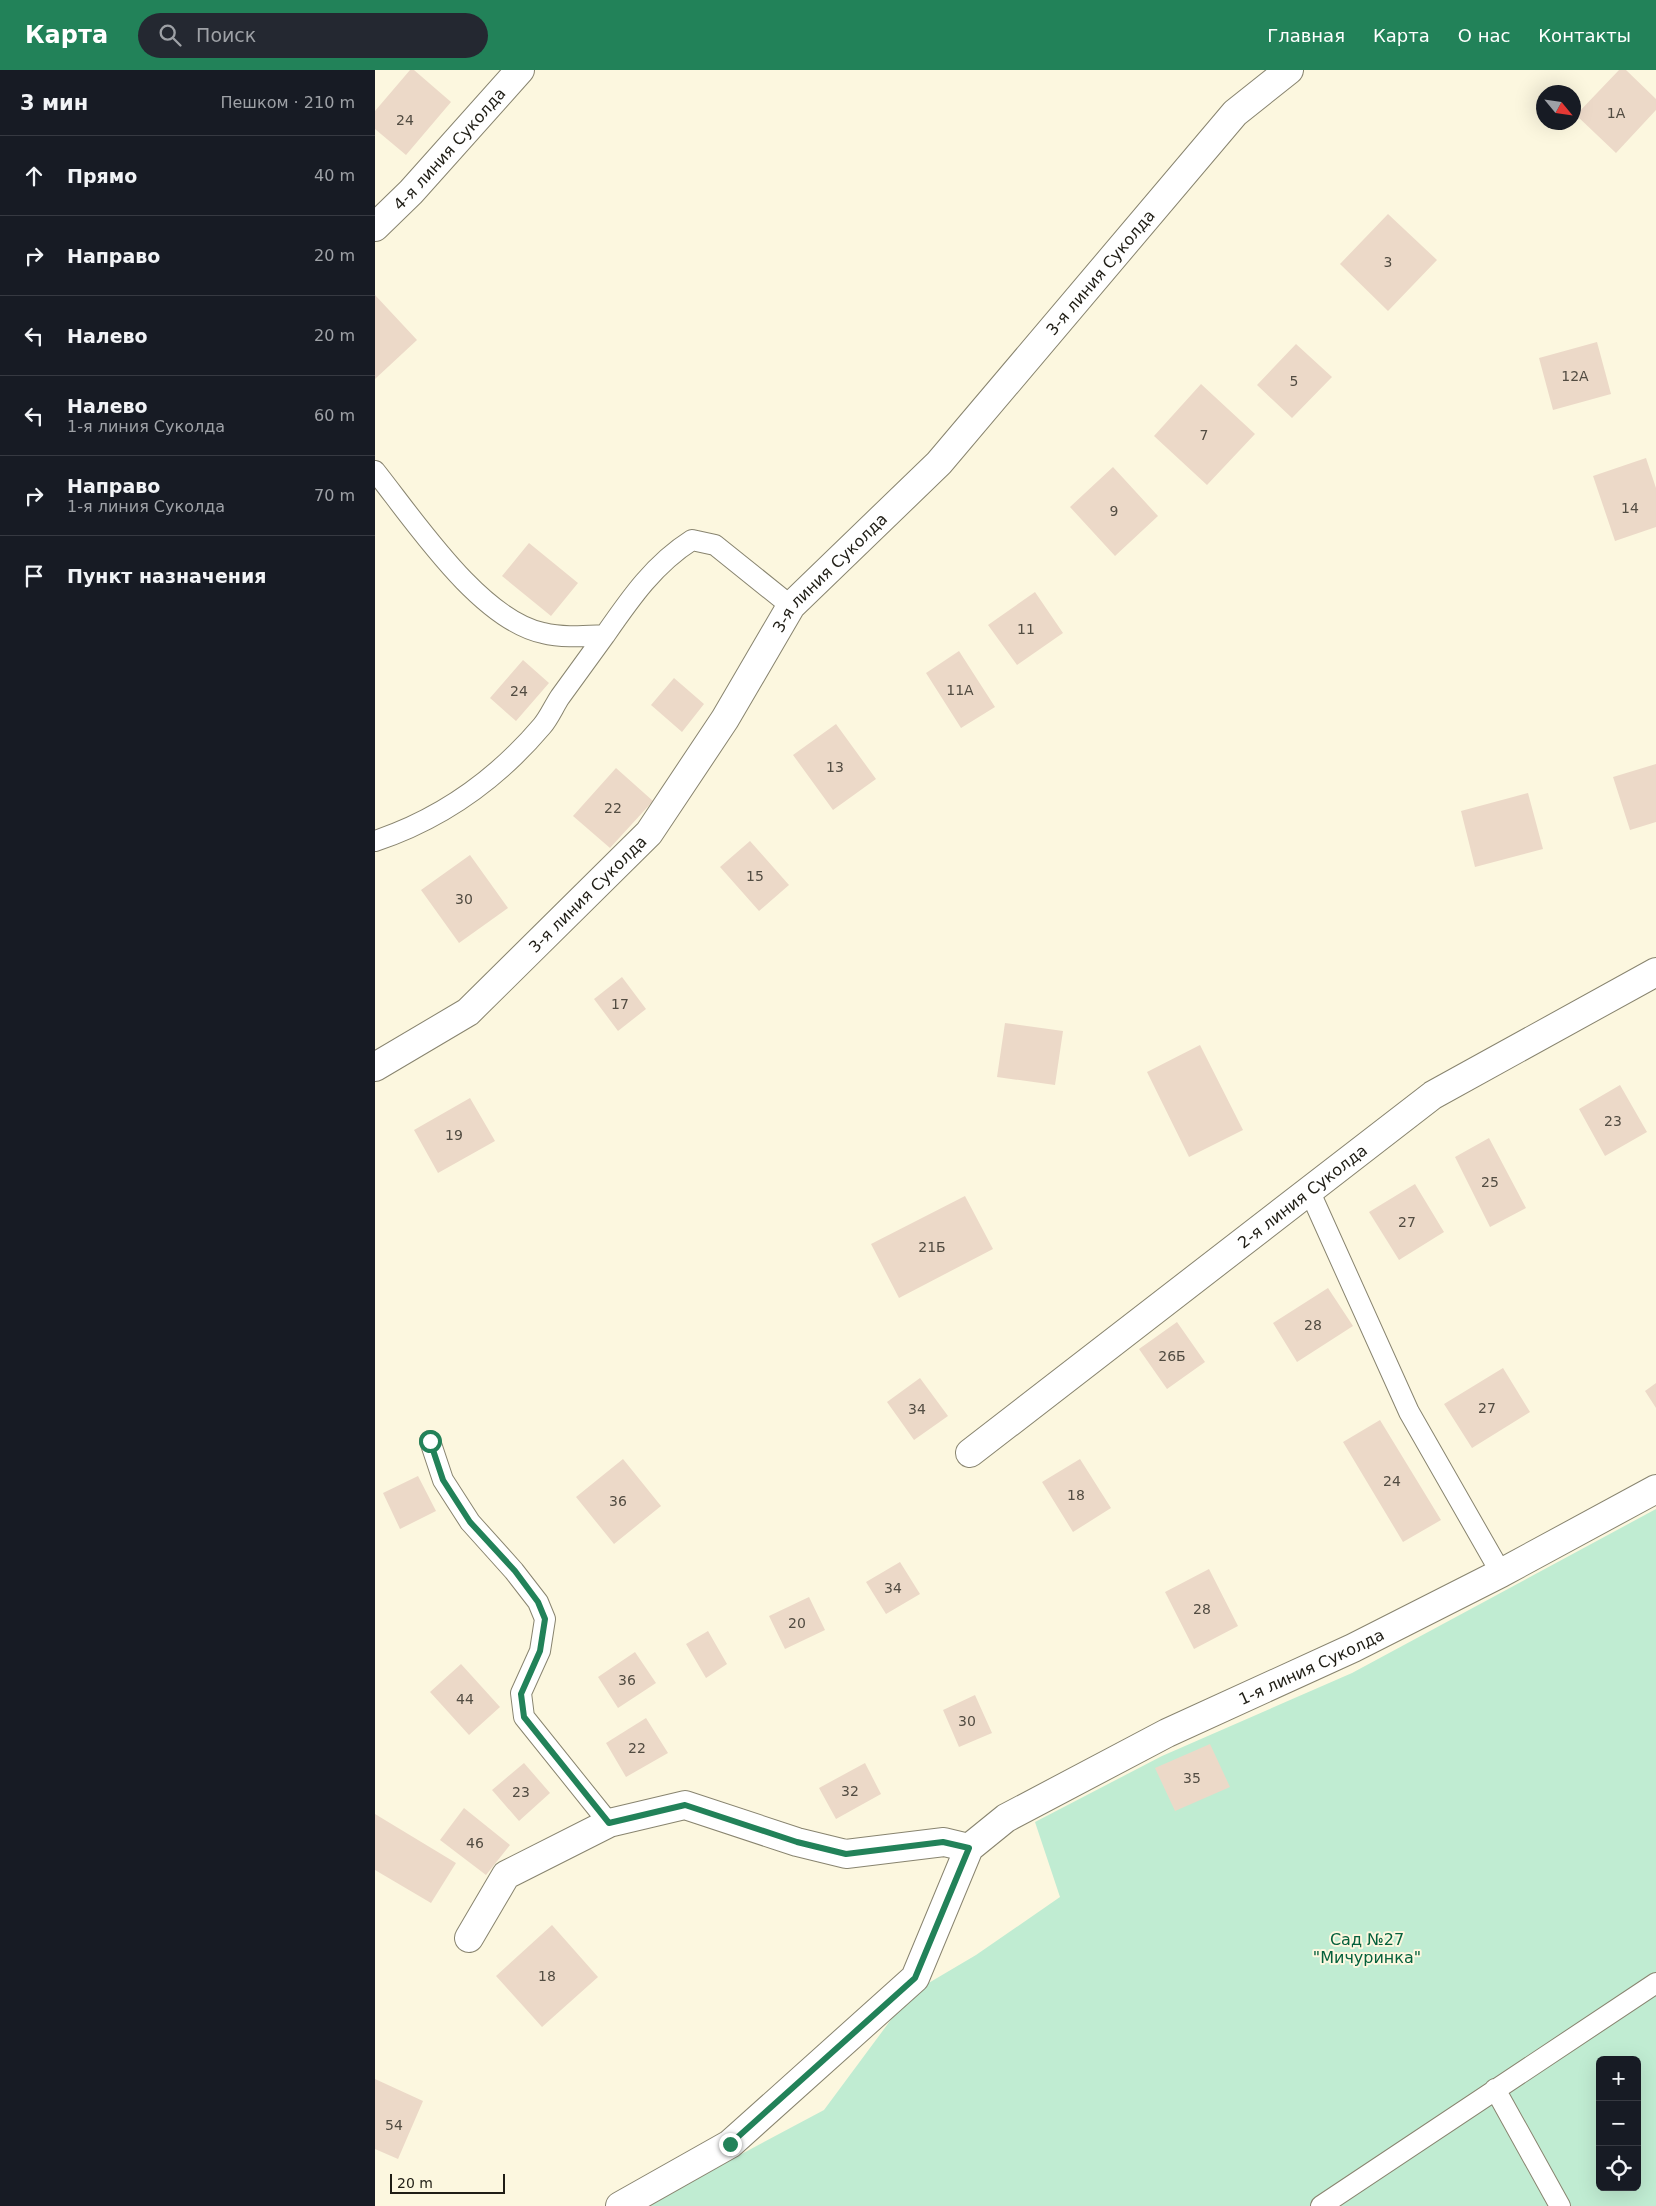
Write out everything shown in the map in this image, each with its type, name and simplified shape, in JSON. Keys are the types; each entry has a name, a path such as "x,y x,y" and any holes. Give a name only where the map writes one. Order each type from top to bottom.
{"street":[{"name":"4-я линия Суколда","path":"375,226 411,192 521,70"},
{"name":"3-я линия Суколда","path":"375,1067 468,1012 649,833 725,719 791,606 939,462 1235,112 1289,70"},
{"name":"2-я линия Суколда","path":"969,1453 1433,1095 1656,972"},
{"name":"1-я линия Суколда","path":"620,2206 730,2144 915,1978 969,1848 1005,1818 1159,1738 1353,1648 1501,1573 1656,1489"},
{"path":"469,1938 506,1875 609,1823 685,1805 797,1842 846,1854 943,1842 969,1848"}],"lane":[{"path":"375,471 452,568 498,610 514,621 542,633 567,636 605,635"},
{"path":"375,841 398,833 436,814 467,796 492,778 543,725 559,699 632,596 670,554 692,540 715,545 791,606"},
{"path":"1309,1190 1409,1412 1501,1573"},
{"path":"430,1441 443,1480 470,1522 515,1571 538,1602 545,1619 540,1651 521,1694 524,1717 609,1823"},
{"path":"1321,2206 1656,1983"},
{"path":"1495,2089 1560,2206"}],"green space":[{"name":"Сад №27 \"Мичуринка\"","path":"1656,1509 1656,2206 644,2206 824,2110 910,1994 976,1955 1060,1897 1035,1822 1162,1756 1352,1673"}],"building":[{"path":"410,70 414,70 451,102 406,155 375,129 375,111"},
{"path":"1619,70 1626,70 1656,99 1656,110 1616,153 1581,120 1581,110"},
{"path":"1388,214 1437,260 1388,311 1340,264"},
{"path":"375,295 417,340 375,379"},
{"path":"1597,342 1611,394 1553,410 1539,358"},
{"path":"1296,344 1332,377 1292,418 1257,385"},
{"path":"1201,384 1255,434 1207,485 1154,436"},
{"path":"1646,458 1656,488 1656,527 1615,541 1593,476"},
{"path":"1113,467 1158,516 1115,556 1070,507"},
{"path":"529,543 578,583 551,616 502,576"},
{"path":"1035,592 1063,633 1017,665 988,625"},
{"path":"959,651 995,707 961,728 926,673"},
{"path":"523,660 549,683 516,721 490,698"},
{"path":"674,678 704,704 682,732 651,705"},
{"path":"836,724 876,779 833,810 793,755"},
{"path":"1656,764 1656,822 1630,830 1613,777"},
{"path":"616,768 653,801 610,848 573,816"},
{"path":"1528,793 1543,849 1475,867 1461,811"},
{"path":"750,841 789,885 759,911 720,867"},
{"path":"470,855 508,908 459,943 421,890"},
{"path":"622,977 646,1009 618,1031 594,999"},
{"path":"1005,1023 1063,1031 1055,1085 997,1077"},
{"path":"1200,1045 1243,1130 1189,1157 1147,1072"},
{"path":"1620,1085 1647,1132 1605,1156 1579,1109"},
{"path":"470,1098 495,1141 438,1173 414,1130"},
{"path":"1489,1138 1526,1208 1490,1227 1455,1157"},
{"path":"1415,1184 1444,1232 1399,1260 1369,1212"},
{"path":"965,1196 993,1249 899,1298 871,1244"},
{"path":"1328,1288 1353,1326 1297,1362 1273,1323"},
{"path":"1177,1322 1205,1362 1167,1389 1139,1349"},
{"path":"1503,1368 1530,1412 1472,1448 1444,1404"},
{"path":"920,1378 948,1416 914,1440 887,1402"},
{"path":"1656,1383 1656,1408 1645,1391"},
{"path":"1380,1420 1441,1520 1403,1542 1343,1442"},
{"path":"623,1459 661,1506 614,1544 576,1497"},
{"path":"1080,1459 1111,1508 1073,1532 1042,1482"},
{"path":"418,1476 436,1511 400,1529 383,1493"},
{"path":"900,1562 920,1594 886,1614 866,1582"},
{"path":"1209,1569 1238,1626 1194,1649 1165,1592"},
{"path":"809,1597 825,1630 785,1649 769,1616"},
{"path":"708,1631 727,1664 706,1678 686,1644"},
{"path":"635,1652 656,1683 618,1708 598,1677"},
{"path":"461,1664 500,1707 469,1735 430,1692"},
{"path":"975,1695 992,1733 959,1747 943,1710"},
{"path":"646,1718 668,1753 626,1777 606,1743"},
{"path":"1210,1744 1230,1787 1175,1811 1155,1768"},
{"path":"524,1763 550,1793 519,1821 492,1790"},
{"path":"865,1763 881,1794 836,1819 819,1788"},
{"path":"464,1808 510,1845 486,1875 440,1840"},
{"path":"375,1814 456,1863 431,1903 375,1870"},
{"path":"552,1925 598,1977 542,2027 496,1976"},
{"path":"375,2079 423,2101 398,2159 375,2149"}],"route":[{"path":"430,1441 443,1480 470,1522 515,1571 538,1602 545,1619 540,1651 521,1694 524,1717 609,1823 685,1805 797,1842 846,1854 943,1842 969,1848 915,1978 730,2144"}]}
